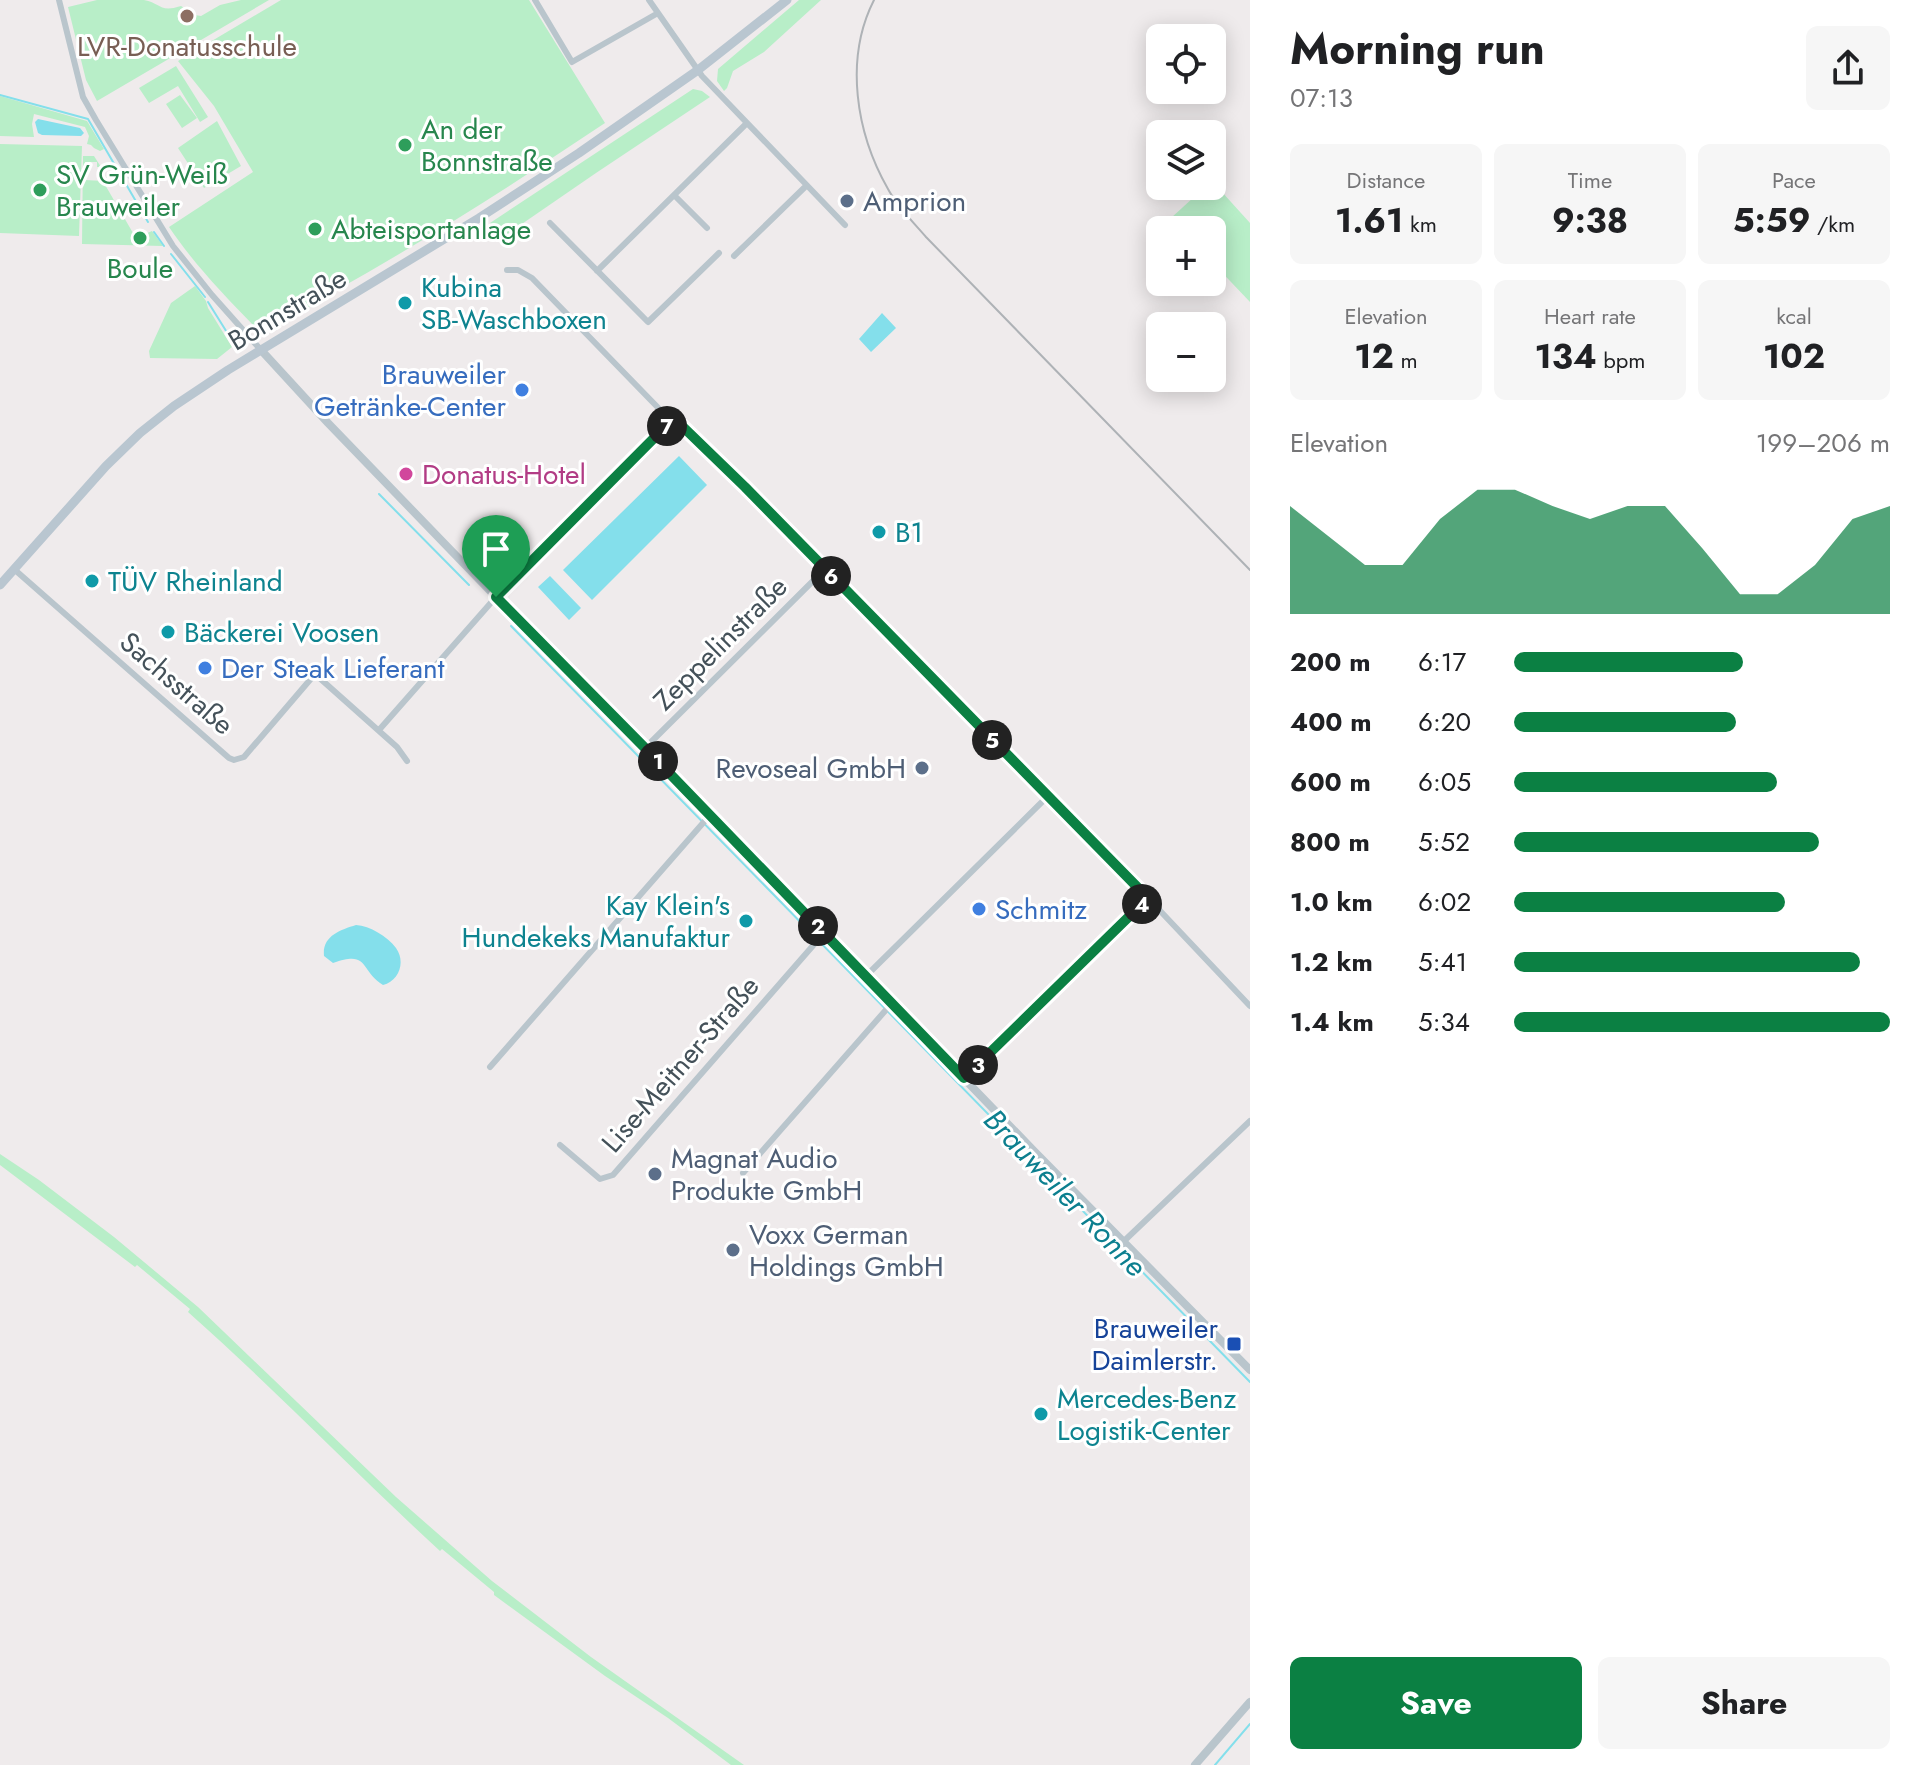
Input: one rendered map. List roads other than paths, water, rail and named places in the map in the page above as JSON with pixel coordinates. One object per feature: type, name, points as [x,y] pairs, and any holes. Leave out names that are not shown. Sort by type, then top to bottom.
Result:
[{"type":"main road","name":"Bonnstraße","points":[[0,585],[106,466],[174,406],[579,153],[698,70],[787,0]]},
{"type":"street","points":[[59,0],[83,97],[173,246],[212,295],[328,423],[645,748],[708,817],[1250,1370]]},
{"type":"street","points":[[535,0],[572,62],[658,13]]},
{"type":"street","points":[[649,0],[698,70],[845,225]]},
{"type":"street","points":[[597,271],[746,124]]},
{"type":"street","points":[[734,256],[806,186]]},
{"type":"street","points":[[674,195],[707,228]]},
{"type":"street","points":[[550,223],[648,322],[719,253]]},
{"type":"street","points":[[507,270],[518,270],[532,278],[671,421],[681,425],[1148,898],[1250,1006]]},
{"type":"street","points":[[379,730],[496,597],[671,421]]},
{"type":"street","name":"Zeppelinstraße","points":[[645,748],[825,569]]},
{"type":"street","name":"Sachsstraße","points":[[15,570],[229,758],[244,757],[315,674],[397,747],[407,761]]},
{"type":"street","points":[[866,976],[1048,796]]},
{"type":"street","points":[[490,1067],[708,817]]},
{"type":"street","points":[[964,1078],[1148,898]]},
{"type":"street","name":"Lise-Meitner-Straße","points":[[560,1145],[600,1179],[613,1175],[823,934]]},
{"type":"street","points":[[743,1173],[890,1004]]},
{"type":"street","points":[[1123,1242],[1250,1121]]},
{"type":"street","points":[[1195,1765],[1250,1702]]},
{"type":"water","points":[[38,119],[80,128],[84,133],[81,136],[42,135],[38,133],[35,122]]},
{"type":"water","points":[[882,313],[896,328],[871,352],[859,339]]},
{"type":"water","points":[[679,456],[707,485],[592,600],[563,570]]},
{"type":"water","points":[[550,576],[581,608],[569,620],[538,587]]},
{"type":"water","points":[[356,925],[378,932],[399,953],[399,970],[389,983],[383,985],[375,979],[359,960],[333,963],[324,956],[329,939]]},
{"type":"waterway","points":[[0,95],[88,119],[148,222]]},
{"type":"waterway","points":[[154,232],[164,246]]},
{"type":"waterway","points":[[171,254],[205,297]]},
{"type":"waterway","points":[[208,302],[233,342]]},
{"type":"waterway","name":"Brauweiler Ronne","points":[[379,494],[469,585]]},
{"type":"waterway","name":"Brauweiler Ronne","points":[[511,626],[1250,1382]]},
{"type":"waterway","points":[[1215,1765],[1250,1724]]},
{"type":"railway","points":[[874,0],[859,47],[858,96],[868,144],[892,195],[926,237],[1250,570]]},
{"type":"place","name":"LVR-Donatusschule","points":[[187,16]]},
{"type":"place","name":"An der Bonnstraße","points":[[405,145]]},
{"type":"place","name":"SV Grün-Weiß Brauweiler","points":[[40,190]]},
{"type":"place","name":"Amprion","points":[[847,201]]},
{"type":"place","name":"Abteisportanlage","points":[[315,229]]},
{"type":"place","name":"Boule","points":[[140,238]]},
{"type":"place","name":"Kubina SB-Waschboxen","points":[[405,303]]},
{"type":"place","name":"Brauweiler Getränke-Center","points":[[522,390]]},
{"type":"place","name":"Donatus-Hotel","points":[[406,474]]},
{"type":"place","name":"B1","points":[[879,532]]},
{"type":"place","name":"TÜV Rheinland","points":[[92,581]]},
{"type":"place","name":"Bäckerei Voosen","points":[[168,632]]},
{"type":"place","name":"Der Steak Lieferant","points":[[205,668]]},
{"type":"place","name":"Revoseal GmbH","points":[[922,768]]},
{"type":"place","name":"Schmitz","points":[[979,909]]},
{"type":"place","name":"Kay Klein's Hundekeks Manufaktur","points":[[746,921]]},
{"type":"place","name":"Magnat Audio Produkte GmbH","points":[[655,1174]]},
{"type":"place","name":"Voxx German Holdings GmbH","points":[[733,1250]]},
{"type":"place","name":"Brauweiler Daimlerstr.","points":[[1234,1344]]},
{"type":"place","name":"Mercedes-Benz Logistik-Center","points":[[1041,1414]]}]
